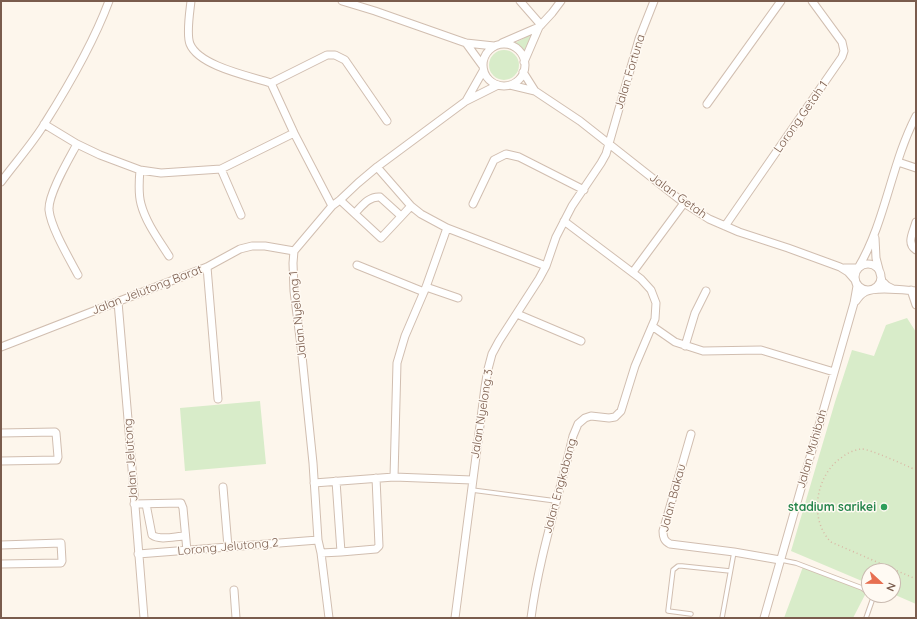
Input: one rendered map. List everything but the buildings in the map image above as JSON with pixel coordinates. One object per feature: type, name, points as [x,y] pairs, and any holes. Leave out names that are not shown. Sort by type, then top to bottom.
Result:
[{"type":"street","points":[[1,182],[44,124],[86,54],[109,1]]},
{"type":"street","points":[[191,1],[188,32],[190,44],[205,61],[271,83],[327,54],[335,55],[346,60],[387,121]]},
{"type":"street","points":[[342,1],[375,11],[466,44],[508,44],[514,46],[522,55],[524,62]]},
{"type":"street","points":[[520,1],[540,26]]},
{"type":"street","points":[[510,85],[519,80],[523,72],[524,62],[540,26],[561,1]]},
{"type":"street","name":"Jalan Fortuna","points":[[608,143],[639,39],[654,1]]},
{"type":"street","points":[[707,104],[781,1]]},
{"type":"street","name":"Lorong Getah 1","points":[[726,226],[842,57],[844,51],[842,42],[816,3]]},
{"type":"street","points":[[466,101],[483,68],[486,53],[496,45],[540,26]]},
{"type":"street","points":[[466,44],[483,68],[490,81],[498,86]]},
{"type":"street","points":[[523,72],[535,91]]},
{"type":"street","points":[[271,83],[294,133],[332,206]]},
{"type":"street","points":[[294,251],[332,206],[358,183],[377,167],[466,101],[498,86],[510,85],[535,91]]},
{"type":"street","name":"Jalan Getah","points":[[535,91],[580,121],[684,203],[709,219],[840,267],[850,269],[858,268]]},
{"type":"street","points":[[916,116],[898,162],[876,232],[855,276],[857,284],[863,289],[914,291],[916,305]]},
{"type":"street","points":[[44,124],[77,144],[140,170],[161,173],[221,169],[294,133]]},
{"type":"street","name":"Jalan Nyelong 3","points":[[454,618],[472,480],[488,369],[492,354],[546,266],[564,221],[572,206],[601,163],[608,143]]},
{"type":"street","points":[[77,144],[51,197],[49,209],[55,228],[78,275]]},
{"type":"street","points":[[473,204],[494,160],[506,154],[519,157],[584,190]]},
{"type":"street","points":[[898,162],[916,168]]},
{"type":"street","points":[[377,167],[411,206],[421,214],[447,228],[546,266]]},
{"type":"street","points":[[221,169],[241,215]]},
{"type":"street","points":[[140,170],[139,188],[141,204],[145,216],[169,256]]},
{"type":"street","points":[[355,213],[369,200],[377,196],[402,216]]},
{"type":"street","points":[[340,200],[381,238],[411,206]]},
{"type":"street","points":[[633,272],[684,203]]},
{"type":"street","name":"Jalan Engkabang","points":[[531,618],[540,565],[573,436],[578,424],[585,418],[591,416],[602,418],[615,417],[621,411],[635,366],[652,326],[656,311],[654,296],[642,279],[564,221]]},
{"type":"street","points":[[916,222],[910,243],[911,247],[916,250]]},
{"type":"street","points":[[394,477],[397,363],[405,336],[425,289],[447,228]]},
{"type":"street","points":[[876,232],[875,252],[880,272],[884,284],[893,289]]},
{"type":"street","name":"Jalan Jelutong Barat","points":[[1,347],[207,267],[240,249],[252,246],[265,246],[294,251]]},
{"type":"street","name":"Jalan Nyelong 1","points":[[294,251],[293,277],[302,354],[318,540],[321,553],[328,618]]},
{"type":"street","points":[[854,303],[861,295],[878,285],[880,281],[880,272],[878,268],[870,264],[866,264],[858,268]]},
{"type":"street","points":[[357,265],[425,289],[458,298]]},
{"type":"street","points":[[207,267],[218,398]]},
{"type":"street","name":"Jalan Getah","points":[[840,267],[856,280]]},
{"type":"street","name":"Jalan Muhibah","points":[[764,618],[854,303],[857,290],[856,280]]},
{"type":"street","points":[[685,346],[695,313],[706,291]]},
{"type":"street","name":"Jalan Jelutong","points":[[118,302],[144,618]]},
{"type":"street","points":[[517,314],[581,341]]},
{"type":"street","points":[[652,326],[675,342],[703,351],[761,350],[834,372]]},
{"type":"street","points":[[1,434],[55,432],[58,458],[56,460],[1,462]]},
{"type":"street","name":"Jalan Bakau","points":[[691,434],[662,531],[666,542],[670,544],[734,552],[780,560]]},
{"type":"street","points":[[314,483],[394,477],[472,480]]},
{"type":"street","points":[[321,553],[376,549],[379,546],[376,478]]},
{"type":"street","points":[[336,481],[341,552]]},
{"type":"street","points":[[223,487],[228,547]]},
{"type":"street","points":[[134,504],[181,503],[183,508],[187,551]]},
{"type":"street","points":[[146,504],[152,535],[154,537],[162,538],[185,536]]},
{"type":"street","name":"Lorong Jelutong 2","points":[[138,554],[318,540]]},
{"type":"street","points":[[1,545],[60,543],[62,560],[61,563],[1,564]]},
{"type":"street","points":[[234,590],[236,618]]},
{"type":"lane","points":[[471,490],[556,501]]},
{"type":"lane","points":[[722,618],[734,552]]},
{"type":"lane","points":[[780,560],[796,563],[861,588]]},
{"type":"lane","points":[[691,614],[668,611],[673,570],[682,566],[730,571]]},
{"type":"lane","points":[[866,618],[871,603]]},
{"type":"path","points":[[916,470],[864,449],[850,452],[837,460],[827,471],[820,488],[817,509],[821,526],[827,538],[831,542],[916,579]]},
{"type":"green space","points":[[532,34],[524,51],[515,43]]},
{"type":"green space","points":[[504,50],[515,54],[519,65],[515,76],[504,80],[493,76],[489,65],[493,54]]},
{"type":"green space","points":[[907,318],[916,332],[916,604],[901,597],[901,563],[861,563],[861,581],[791,551],[852,350],[874,356],[886,325]]},
{"type":"green space","points":[[260,401],[266,464],[185,471],[180,408]]},
{"type":"green space","points":[[804,564],[861,588],[861,603],[853,618],[784,618]]},
{"type":"place","name":"stadium sarikei","points":[[884,507]]}]
